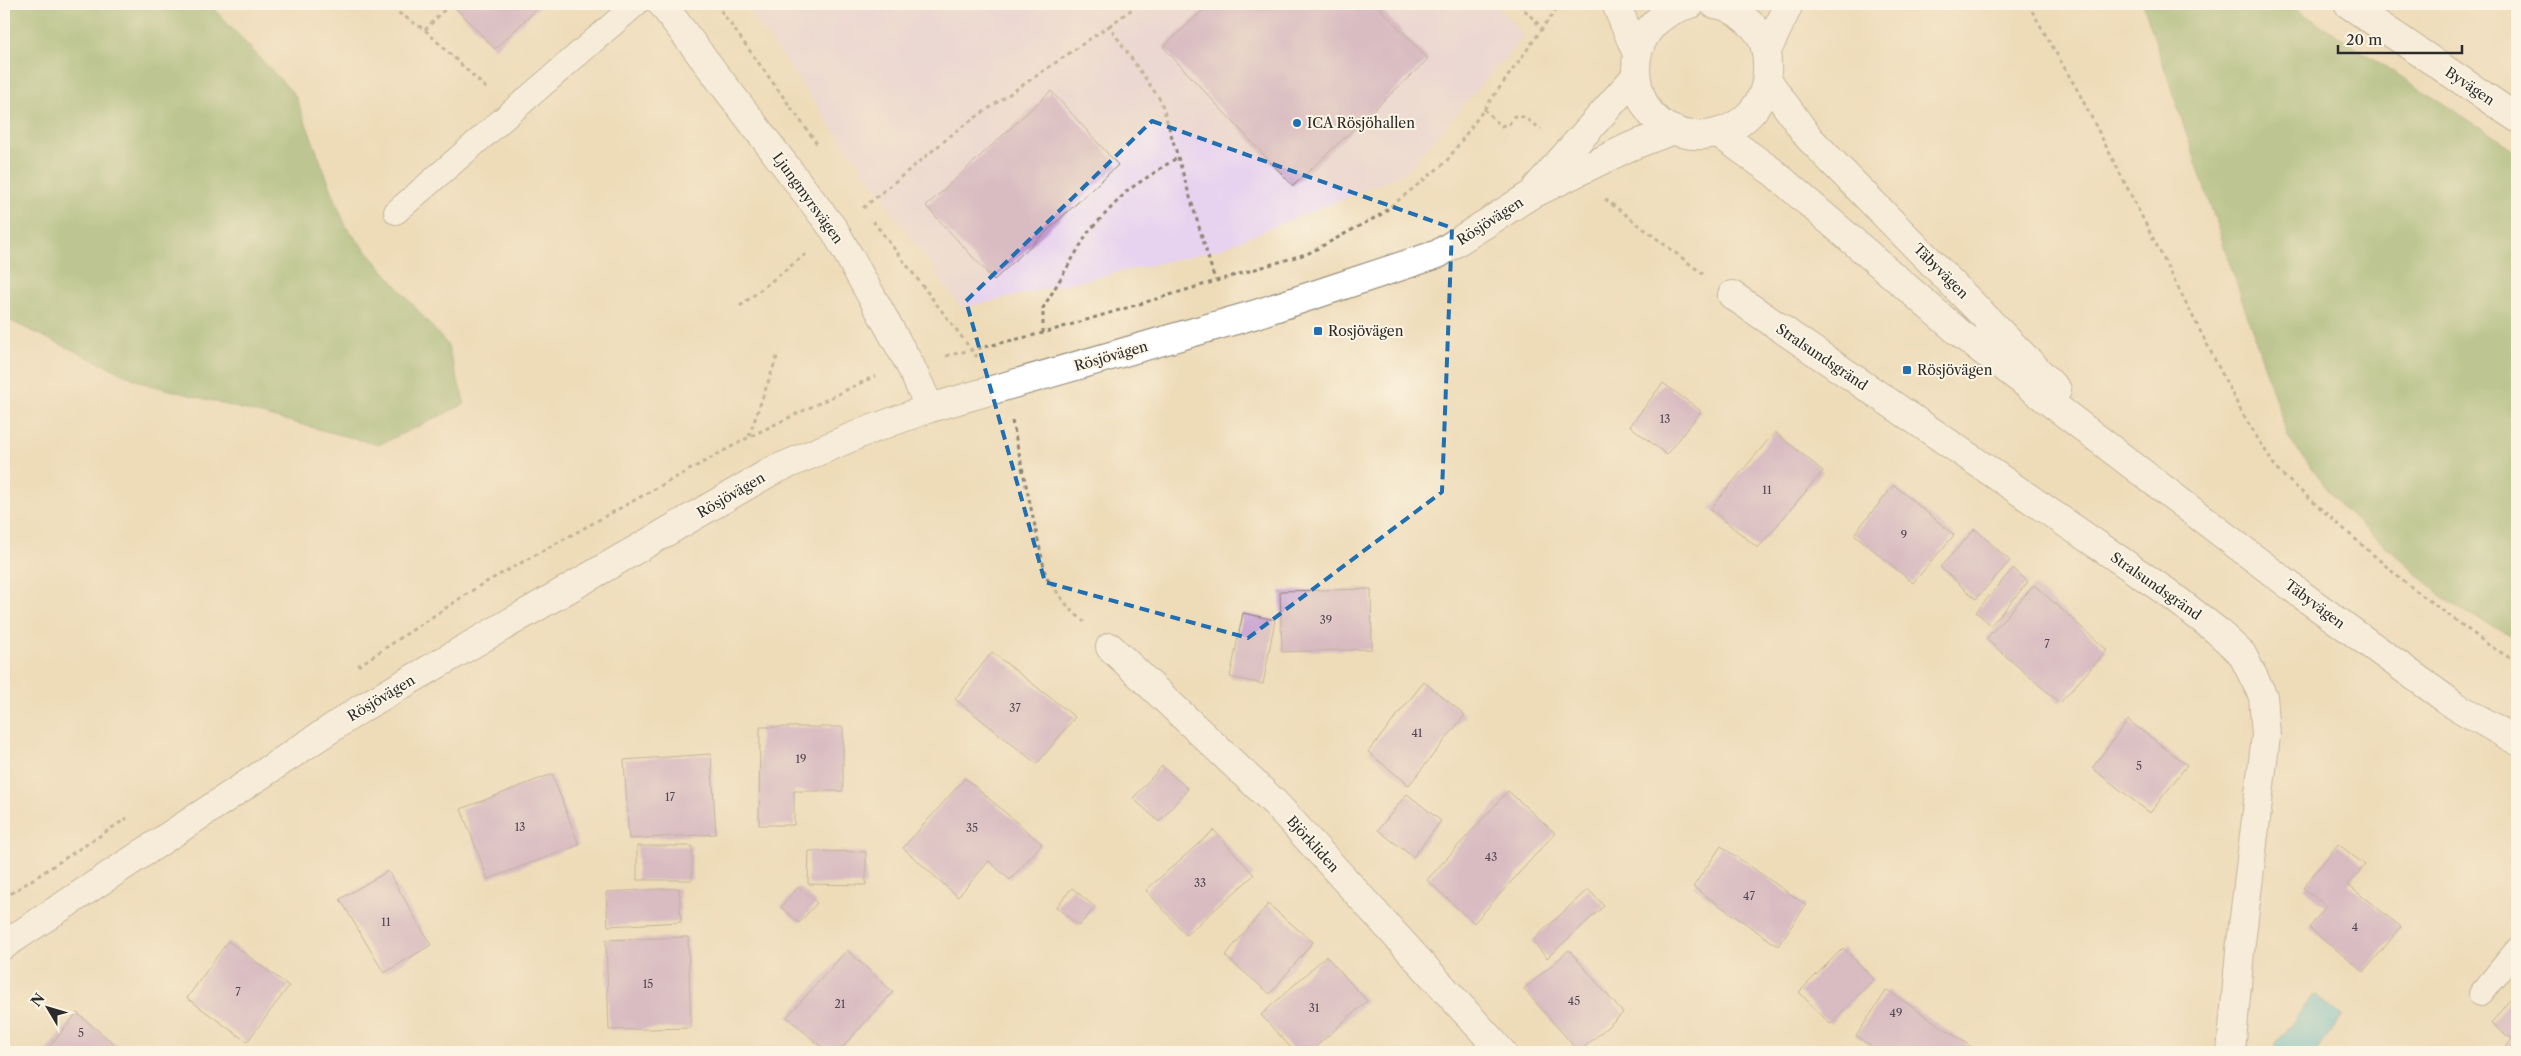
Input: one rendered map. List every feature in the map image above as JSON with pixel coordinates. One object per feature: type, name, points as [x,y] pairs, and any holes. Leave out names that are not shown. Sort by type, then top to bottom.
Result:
[{"type":"street","name":"Ljungmyrsvägen","points":[[662,4],[835,231],[910,365],[930,408]]},
{"type":"street","points":[[1616,4],[1636,66],[1642,100],[1656,118],[1674,130],[1696,136],[1720,134],[1745,120],[1760,102],[1768,81],[1767,51],[1757,30],[1740,14],[1719,4],[1714,4]]},
{"type":"street","points":[[1636,66],[1646,33],[1662,16],[1674,8],[1691,4]]},
{"type":"street","points":[[1767,51],[1789,4]]},
{"type":"street","name":"Byvägen","points":[[2348,4],[2517,118]]},
{"type":"street","name":"Rösjövägen","points":[[1529,196],[1636,66]]},
{"type":"street","name":"Täbyvägen","points":[[1768,81],[1809,138],[2122,455]]},
{"type":"street","name":"Rösjövägen","points":[[4,945],[362,708],[772,471],[864,432],[930,408],[1253,315],[1438,254],[1529,196],[1629,147],[1674,130]]},
{"type":"street","name":"Täbyvägen","points":[[1720,134],[1773,172],[1962,335],[2122,455],[2310,601],[2454,705],[2517,741]]},
{"type":"street","name":"Stralsundsgränd","points":[[1732,295],[2168,593],[2216,630],[2242,654],[2263,696],[2266,736],[2230,1052]]},
{"type":"street","name":"Björkliden","points":[[1110,647],[1275,803],[1502,1052]]},
{"type":"lane","points":[[396,212],[636,4]]},
{"type":"lane","points":[[2481,994],[2517,950]]},
{"type":"path","points":[[385,4],[425,30],[510,112]]},
{"type":"path","points":[[740,306],[960,128],[1139,4]]},
{"type":"path","points":[[1519,4],[1542,28]]},
{"type":"path","points":[[945,356],[1043,333],[1309,253],[1380,215],[1446,162],[1560,4]]},
{"type":"path","points":[[2028,4],[2084,102],[2242,413],[2278,471],[2403,581],[2490,646],[2517,662]]},
{"type":"path","points":[[425,30],[447,7]]},
{"type":"path","points":[[1109,26],[1161,101],[1215,280]]},
{"type":"path","points":[[1484,110],[1501,126],[1509,124],[1514,116],[1524,117],[1547,134]]},
{"type":"path","points":[[1043,333],[1042,308],[1089,231],[1128,190],[1178,157]]},
{"type":"path","points":[[1602,196],[1732,295]]},
{"type":"path","points":[[749,436],[778,354]]},
{"type":"path","points":[[1011,414],[1046,577],[1069,608],[1110,647]]},
{"type":"highlighted area","points":[[1152,121],[1452,228],[1442,492],[1248,638],[1045,582],[966,301]]},
{"type":"shaded area","points":[[745,4],[1494,4],[1524,36],[1404,174],[1217,250],[961,308]]},
{"type":"green space","points":[[4,4],[205,4],[212,7],[295,95],[346,227],[447,344],[465,404],[379,445],[143,383],[4,318]]},
{"type":"green space","points":[[2143,4],[2288,4],[2517,151],[2517,639],[2452,605],[2341,507],[2288,437]]},
{"type":"water","points":[[2314,994],[2343,1016],[2316,1052],[2284,1052],[2275,1045]]},
{"type":"building","points":[[452,4],[542,4],[495,49]]},
{"type":"building","name":"ICA Rösjöhallen","points":[[1210,4],[1376,4],[1428,59],[1293,186],[1163,47]]},
{"type":"building","points":[[1051,91],[1118,165],[994,280],[926,206]]},
{"type":"building","points":[[1663,383],[1701,411],[1667,455],[1630,426]]},
{"type":"building","points":[[1775,432],[1823,471],[1758,548],[1710,509]]},
{"type":"building","points":[[1894,485],[1954,535],[1913,583],[1854,534]]},
{"type":"building","points":[[1975,529],[2010,561],[1976,599],[1940,567]]},
{"type":"building","points":[[2013,568],[2028,582],[1991,625],[1976,612]]},
{"type":"building","points":[[2034,585],[2107,650],[2060,703],[1986,639]]},
{"type":"building","points":[[1371,589],[1372,649],[1282,652],[1280,591]]},
{"type":"building","points":[[1243,613],[1275,620],[1263,684],[1230,677]]},
{"type":"building","points":[[992,652],[1075,717],[1037,764],[955,699]]},
{"type":"building","points":[[1424,682],[1465,715],[1409,785],[1368,752]]},
{"type":"building","points":[[2128,720],[2187,765],[2150,813],[2092,768]]},
{"type":"building","points":[[760,727],[843,727],[843,791],[794,791],[794,825],[759,825]]},
{"type":"building","points":[[711,754],[716,834],[629,839],[624,760]]},
{"type":"building","points":[[1162,766],[1188,789],[1159,822],[1133,798]]},
{"type":"building","points":[[552,774],[579,845],[488,879],[461,809]]},
{"type":"building","points":[[965,778],[1042,844],[1010,880],[989,861],[958,897],[903,848]]},
{"type":"building","points":[[1508,791],[1555,833],[1474,923],[1427,880]]},
{"type":"building","points":[[1407,794],[1441,821],[1413,857],[1378,830]]},
{"type":"building","points":[[1214,830],[1254,875],[1186,935],[1146,890]]},
{"type":"building","points":[[2338,844],[2365,865],[2348,885],[2401,927],[2364,972],[2309,928],[2326,906],[2303,888]]},
{"type":"building","points":[[637,846],[692,846],[692,880],[637,880]]},
{"type":"building","points":[[1721,846],[1806,905],[1778,946],[1693,887]]},
{"type":"building","points":[[809,851],[866,852],[866,885],[808,884]]},
{"type":"building","points":[[388,871],[431,945],[384,973],[340,899]]},
{"type":"building","points":[[798,887],[817,903],[799,923],[781,907]]},
{"type":"building","points":[[679,888],[681,922],[608,926],[606,892]]},
{"type":"building","points":[[1072,888],[1095,907],[1079,926],[1056,907]]},
{"type":"building","points":[[1588,889],[1604,906],[1547,958],[1532,941]]},
{"type":"building","points":[[1268,904],[1313,942],[1270,994],[1225,956]]},
{"type":"building","points":[[688,937],[691,1028],[609,1030],[606,940]]},
{"type":"building","points":[[228,941],[289,986],[247,1042],[187,998]]},
{"type":"building","points":[[1843,948],[1874,979],[1830,1024],[1799,992]]},
{"type":"building","points":[[847,950],[893,992],[838,1052],[827,1052],[787,1017]]},
{"type":"building","points":[[1569,950],[1623,1013],[1579,1052],[1524,989]]},
{"type":"building","points":[[1326,956],[1367,1001],[1310,1052],[1295,1052],[1261,1015]]},
{"type":"building","points":[[1887,990],[1972,1047],[1969,1052],[1880,1052],[1856,1036]]},
{"type":"building","points":[[2517,990],[2517,1052],[2509,1052],[2505,1049],[2512,1039],[2491,1024]]},
{"type":"building","points":[[77,1013],[124,1052],[45,1052]]},
{"type":"place","name":"ICA Rösjöhallen","points":[[1297,123]]},
{"type":"place","name":"Rosjövägen","points":[[1318,331]]},
{"type":"place","name":"Rösjövägen","points":[[1907,370]]}]
